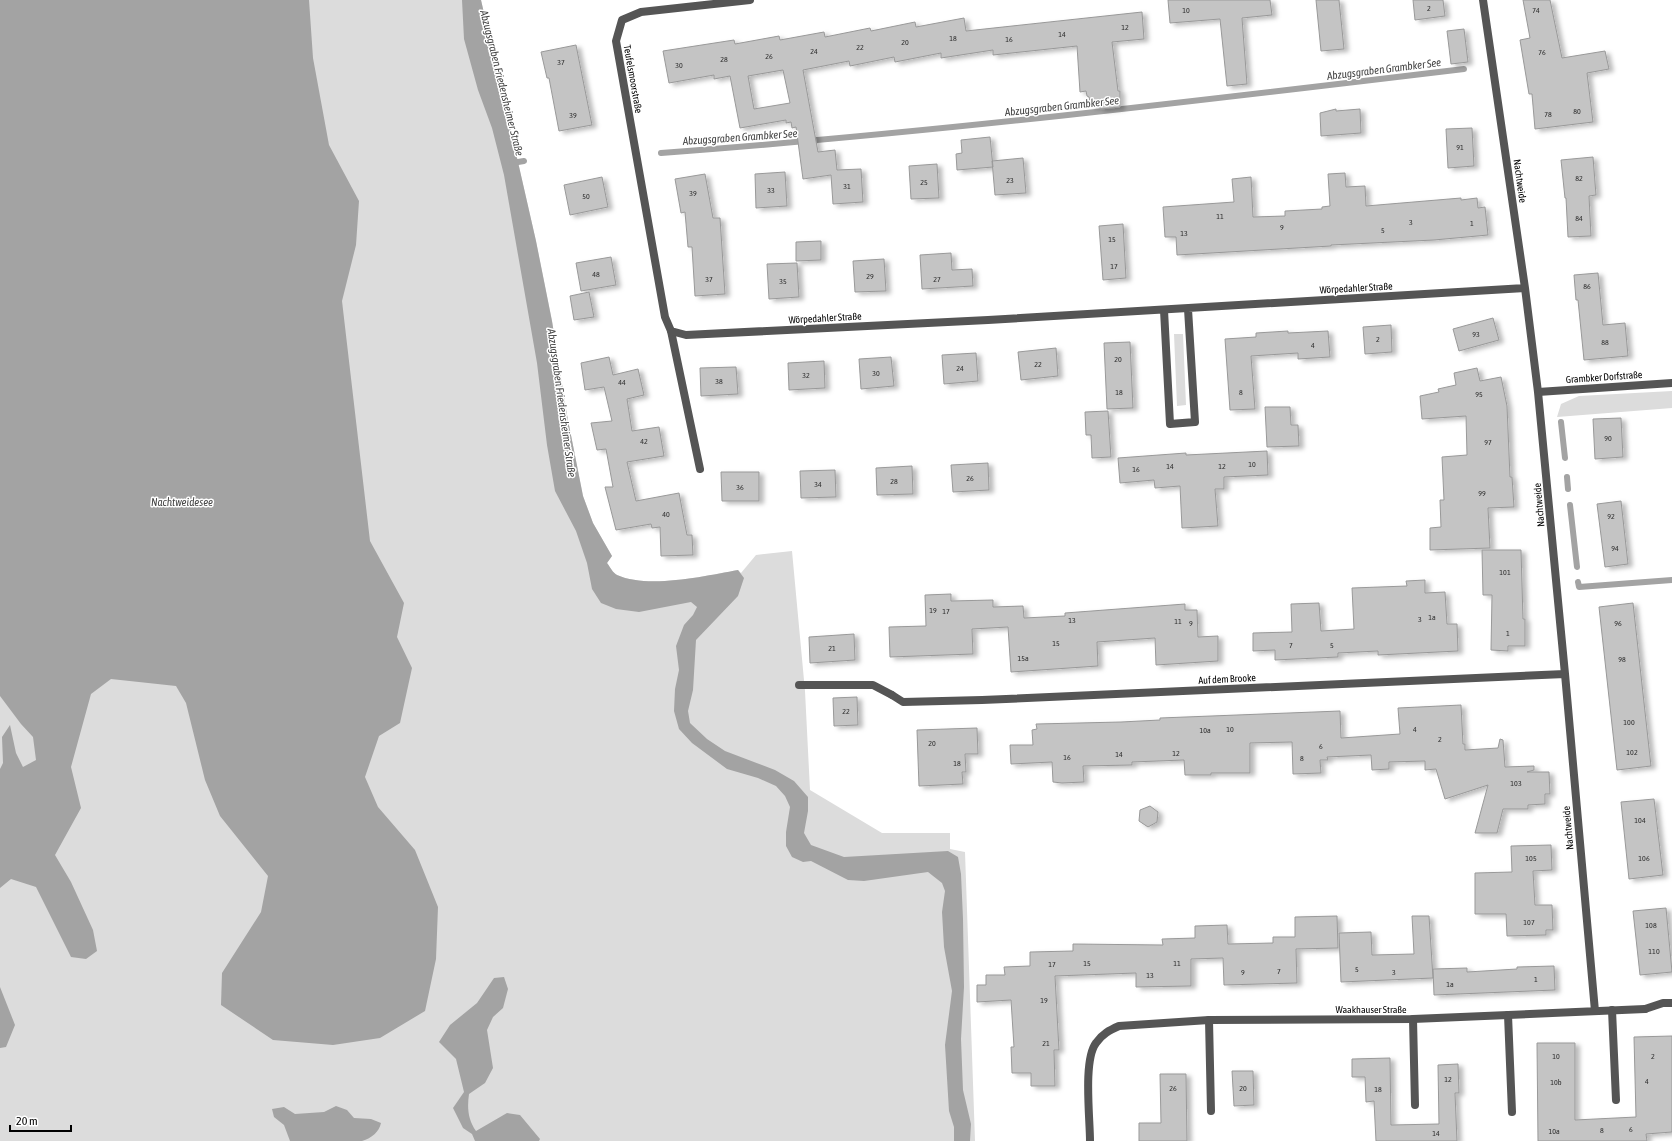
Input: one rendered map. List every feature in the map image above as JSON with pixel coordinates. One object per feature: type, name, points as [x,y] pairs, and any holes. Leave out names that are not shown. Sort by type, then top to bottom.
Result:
[{"type":"street","name":"Teufelsmoorstraße","points":[[671,331],[665,317],[616,41],[622,20],[641,12],[750,0]]},
{"type":"street","name":"Nachtweide","points":[[1483,0],[1525,288],[1538,392],[1595,1011]]},
{"type":"street","name":"Wörpedahler Straße","points":[[671,331],[686,335],[1188,309],[1525,288]]},
{"type":"street","points":[[1164,310],[1170,424],[1195,422],[1188,309]]},
{"type":"street","points":[[671,331],[700,469]]},
{"type":"street","name":"Grambker Dorfstraße","points":[[1538,392],[1672,383]]},
{"type":"street","name":"Auf dem Brooke","points":[[799,685],[873,685],[903,702],[982,700],[1565,674]]},
{"type":"street","name":"Waakhauser Straße","points":[[1090,1141],[1090,1057],[1096,1043],[1106,1032],[1119,1026],[1209,1020],[1413,1019],[1645,1009],[1663,1003],[1672,1003]]},
{"type":"street","points":[[1612,1010],[1616,1100]]},
{"type":"street","points":[[1508,1015],[1512,1112]]},
{"type":"street","points":[[1413,1019],[1415,1105]]},
{"type":"street","points":[[1209,1020],[1211,1111]]},
{"type":"shaded area","points":[[0,0],[481,0],[536,241],[552,321],[567,415],[583,496],[593,523],[612,556],[607,563],[617,575],[630,579],[644,581],[677,580],[738,570],[741,573],[756,555],[792,551],[805,691],[810,790],[882,833],[950,833],[950,849],[965,852],[975,1141],[0,1141]]},
{"type":"shaded area","points":[[1174,334],[1183,334],[1186,405],[1177,406]]},
{"type":"shaded area","points":[[1672,391],[1672,408],[1557,417],[1561,404],[1579,396]]},
{"type":"water","name":"Nachtweidesee","points":[[0,0],[309,0],[313,58],[329,145],[359,201],[356,245],[342,301],[370,541],[404,603],[397,637],[412,668],[400,723],[379,736],[365,777],[378,807],[415,850],[438,907],[436,959],[425,1011],[380,1038],[333,1045],[273,1040],[221,1005],[222,973],[261,912],[268,876],[220,816],[205,780],[186,703],[176,686],[111,679],[91,694],[71,767],[81,808],[55,855],[71,882],[93,930],[97,951],[86,959],[71,957],[36,887],[11,879],[0,888],[0,769],[3,763],[2,737],[10,725],[16,753],[23,767],[36,760],[33,737],[0,696]]},
{"type":"water","name":"Abzugsgraben Friedensheimer Straße","points":[[462,0],[481,0],[536,241],[552,321],[567,415],[583,496],[593,523],[612,556],[607,563],[617,575],[644,581],[677,580],[738,570],[744,578],[738,596],[696,640],[693,690],[688,711],[690,723],[707,739],[725,751],[775,770],[794,781],[808,797],[808,811],[804,833],[811,845],[844,857],[948,851],[958,857],[961,874],[963,919],[964,987],[961,1039],[963,1090],[971,1124],[970,1141],[954,1141],[954,1127],[949,1111],[945,1045],[952,991],[944,947],[942,912],[945,891],[942,883],[928,872],[864,881],[848,880],[811,861],[803,862],[792,857],[786,846],[786,832],[790,807],[785,796],[776,786],[758,778],[727,769],[692,743],[679,729],[674,711],[675,689],[679,670],[676,646],[684,625],[693,615],[697,607],[691,602],[639,612],[616,609],[601,603],[592,589],[587,563],[576,531],[555,491],[547,445],[537,363],[504,175],[492,128],[478,90],[464,39]]},
{"type":"water","points":[[504,977],[508,989],[503,1008],[493,1017],[487,1030],[493,1068],[485,1083],[469,1094],[469,1114],[471,1123],[476,1131],[507,1113],[520,1115],[540,1139],[539,1141],[475,1141],[472,1134],[463,1128],[453,1108],[464,1092],[456,1059],[439,1042],[450,1025],[477,1003],[494,978]]},
{"type":"water","points":[[0,987],[15,1025],[6,1047],[0,1048]]},
{"type":"water","points":[[336,1106],[347,1110],[354,1118],[371,1119],[381,1123],[379,1129],[372,1136],[362,1141],[290,1141],[284,1125],[274,1117],[272,1109],[284,1107],[295,1114],[324,1112]]},
{"type":"building","points":[[1168,0],[1270,0],[1272,15],[1242,18],[1247,84],[1227,86],[1220,19],[1170,23]]},
{"type":"building","points":[[1316,0],[1339,0],[1344,49],[1321,51]]},
{"type":"building","points":[[1413,0],[1443,0],[1445,16],[1415,20]]},
{"type":"building","points":[[1523,0],[1550,0],[1562,58],[1605,51],[1609,69],[1587,73],[1593,122],[1535,129],[1532,94],[1529,94],[1520,40],[1530,38]]},
{"type":"building","points":[[1142,12],[1144,39],[1112,42],[1118,91],[1120,91],[1120,107],[1100,109],[1100,106],[1091,106],[1086,91],[1080,92],[1077,46],[993,55],[993,50],[941,58],[941,53],[895,62],[894,57],[850,66],[849,61],[803,70],[818,152],[835,150],[837,170],[861,169],[863,202],[833,204],[831,175],[803,179],[796,127],[792,128],[791,122],[786,123],[786,120],[740,128],[730,76],[714,79],[714,75],[669,83],[663,51],[734,40],[735,44],[779,36],[780,40],[824,32],[825,37],[870,28],[871,31],[915,22],[916,27],[964,18],[966,31]],"holes":[[[783,70],[790,103],[754,109],[748,76]]]},
{"type":"building","points":[[1464,29],[1468,62],[1451,64],[1447,31]]},
{"type":"building","points":[[576,45],[592,125],[559,131],[549,78],[547,78],[541,52]]},
{"type":"building","points":[[1336,109],[1336,111],[1360,109],[1361,133],[1321,136],[1320,113]]},
{"type":"building","points":[[1472,128],[1474,166],[1448,168],[1446,129]]},
{"type":"building","points":[[990,137],[993,167],[957,170],[956,154],[962,153],[961,140]]},
{"type":"building","points":[[1593,157],[1596,195],[1589,196],[1591,236],[1568,237],[1566,198],[1561,160]]},
{"type":"building","points":[[1023,158],[1026,193],[995,195],[992,161]]},
{"type":"building","points":[[937,164],[939,198],[911,199],[909,166]]},
{"type":"building","points":[[785,172],[787,206],[756,208],[755,174]]},
{"type":"building","points":[[1345,173],[1346,187],[1365,186],[1366,206],[1477,198],[1478,208],[1485,207],[1488,235],[1434,240],[1177,255],[1176,237],[1165,237],[1163,207],[1234,202],[1232,179],[1251,177],[1253,217],[1285,216],[1285,211],[1322,209],[1322,207],[1330,206],[1328,174]]},
{"type":"building","points":[[705,174],[713,218],[720,218],[725,294],[695,296],[692,247],[688,247],[685,212],[681,213],[675,179]]},
{"type":"building","points":[[602,177],[608,207],[570,215],[564,185]]},
{"type":"building","points":[[1123,224],[1126,278],[1103,280],[1099,226]]},
{"type":"building","points":[[821,241],[821,260],[796,261],[796,242]]},
{"type":"building","points":[[951,253],[952,270],[972,269],[973,286],[922,289],[920,255]]},
{"type":"building","points":[[611,257],[616,285],[581,291],[576,263]]},
{"type":"building","points":[[884,259],[886,291],[855,292],[853,261]]},
{"type":"building","points":[[797,263],[799,297],[769,299],[767,264]]},
{"type":"building","points":[[1598,273],[1603,325],[1625,323],[1628,356],[1584,360],[1574,275]]},
{"type":"building","points":[[589,292],[594,317],[574,320],[570,296]]},
{"type":"building","points":[[1493,318],[1499,340],[1459,351],[1453,329]]},
{"type":"building","points":[[1391,325],[1392,352],[1365,354],[1363,327]]},
{"type":"building","points":[[1288,331],[1288,333],[1328,331],[1330,357],[1298,359],[1298,353],[1251,356],[1255,409],[1230,410],[1225,339],[1256,337],[1256,333]]},
{"type":"building","points":[[1130,342],[1133,408],[1107,409],[1104,343]]},
{"type":"building","points":[[1056,348],[1058,376],[1021,380],[1018,352]]},
{"type":"building","points":[[976,353],[978,381],[944,384],[942,355]]},
{"type":"building","points":[[609,357],[613,375],[638,369],[644,395],[627,399],[632,431],[659,427],[664,456],[627,462],[636,501],[679,493],[687,535],[692,535],[693,555],[661,556],[660,527],[652,528],[651,524],[616,530],[605,487],[613,487],[606,449],[597,450],[591,423],[612,421],[604,387],[585,390],[581,363]]},
{"type":"building","points":[[891,357],[894,386],[861,389],[859,359]]},
{"type":"building","points":[[824,361],[825,388],[789,390],[788,363]]},
{"type":"building","points":[[736,367],[738,394],[701,396],[700,368]]},
{"type":"building","points":[[1477,368],[1480,381],[1501,377],[1507,406],[1510,477],[1512,477],[1514,507],[1488,508],[1490,548],[1430,550],[1430,528],[1441,527],[1440,500],[1444,500],[1442,457],[1467,455],[1466,416],[1422,419],[1420,396],[1439,392],[1438,389],[1456,385],[1454,373]]},
{"type":"building","points":[[1265,407],[1290,407],[1291,425],[1298,425],[1299,446],[1267,447]]},
{"type":"building","points":[[1108,411],[1111,457],[1092,458],[1091,435],[1086,435],[1085,412]]},
{"type":"building","points":[[1621,418],[1623,457],[1595,459],[1593,419]]},
{"type":"building","points":[[1267,451],[1268,475],[1224,477],[1224,489],[1215,489],[1218,526],[1182,528],[1180,486],[1155,488],[1154,480],[1120,483],[1118,458],[1186,453],[1186,455]]},
{"type":"building","points":[[988,463],[989,490],[953,492],[951,465]]},
{"type":"building","points":[[912,466],[913,494],[877,495],[876,468]]},
{"type":"building","points":[[835,470],[836,497],[801,498],[800,471]]},
{"type":"building","points":[[721,472],[759,472],[759,501],[722,501]]},
{"type":"building","points":[[1621,501],[1628,564],[1605,567],[1597,504]]},
{"type":"building","points":[[1482,550],[1521,550],[1525,646],[1508,646],[1508,651],[1491,650],[1492,595],[1483,595]]},
{"type":"building","points":[[1425,580],[1425,593],[1445,592],[1447,624],[1457,624],[1458,651],[1378,655],[1378,651],[1338,653],[1338,657],[1275,660],[1275,650],[1253,651],[1253,633],[1292,632],[1291,604],[1319,603],[1321,631],[1354,629],[1352,588],[1407,586],[1406,581]]},
{"type":"building","points":[[951,594],[951,601],[993,600],[993,607],[1023,606],[1024,618],[1065,616],[1065,613],[1185,604],[1185,610],[1197,610],[1198,637],[1218,636],[1218,661],[1156,665],[1155,638],[1097,642],[1098,666],[1011,672],[1008,627],[972,629],[973,654],[890,657],[889,627],[926,626],[925,595]]},
{"type":"building","points":[[1633,603],[1651,766],[1617,770],[1599,607]]},
{"type":"building","points":[[854,634],[855,660],[810,663],[809,637]]},
{"type":"building","points":[[857,697],[858,725],[834,726],[833,698]]},
{"type":"building","points":[[1461,705],[1463,744],[1465,744],[1465,750],[1498,748],[1500,739],[1503,740],[1505,767],[1534,766],[1534,770],[1527,772],[1549,772],[1550,794],[1545,794],[1545,804],[1528,805],[1528,809],[1503,809],[1497,833],[1475,833],[1488,785],[1445,799],[1436,769],[1425,770],[1425,761],[1389,762],[1389,769],[1372,770],[1371,755],[1327,757],[1328,760],[1320,760],[1321,773],[1293,774],[1292,742],[1250,743],[1250,773],[1185,775],[1184,760],[1132,762],[1132,765],[1083,766],[1084,782],[1062,783],[1053,782],[1052,762],[1011,764],[1010,745],[1033,745],[1032,730],[1037,729],[1036,724],[1121,722],[1160,720],[1160,718],[1340,711],[1341,738],[1400,734],[1398,708]]},
{"type":"building","points":[[977,728],[978,754],[965,754],[966,772],[962,772],[963,784],[919,786],[917,730]]},
{"type":"building","points":[[1654,799],[1663,875],[1629,879],[1621,802]]},
{"type":"building","points":[[1150,806],[1158,812],[1157,822],[1148,827],[1139,821],[1140,810]]},
{"type":"building","points":[[1551,845],[1552,870],[1533,871],[1535,905],[1552,905],[1553,930],[1546,930],[1546,935],[1507,936],[1506,914],[1475,914],[1475,873],[1512,872],[1511,846]]},
{"type":"building","points":[[1666,908],[1672,972],[1640,975],[1633,911]]},
{"type":"building","points":[[1337,916],[1338,948],[1296,949],[1297,983],[1224,985],[1223,958],[1191,959],[1191,986],[1136,987],[1136,973],[1055,976],[1059,1050],[1054,1050],[1055,1086],[1031,1086],[1031,1073],[1012,1073],[1011,1047],[1014,1047],[1011,1000],[977,1002],[977,985],[986,985],[986,975],[1005,975],[1004,967],[1030,966],[1030,952],[1073,951],[1073,944],[1163,945],[1162,939],[1195,938],[1195,926],[1227,925],[1228,944],[1273,943],[1273,937],[1295,937],[1295,917]]},
{"type":"building","points":[[1412,916],[1429,916],[1433,978],[1341,982],[1339,933],[1371,932],[1372,955],[1414,954]]},
{"type":"building","points":[[1554,966],[1555,990],[1434,995],[1433,969],[1467,968],[1467,972],[1517,969],[1517,967]]},
{"type":"building","points":[[1672,1036],[1672,1132],[1646,1134],[1647,1141],[1538,1141],[1537,1043],[1575,1043],[1575,1120],[1636,1117],[1634,1037]]},
{"type":"building","points":[[1390,1058],[1391,1125],[1439,1124],[1438,1065],[1458,1064],[1459,1093],[1455,1093],[1457,1141],[1376,1141],[1374,1101],[1366,1102],[1365,1077],[1352,1077],[1352,1059]]},
{"type":"building","points":[[1232,1071],[1253,1071],[1254,1105],[1234,1106]]},
{"type":"building","points":[[1160,1074],[1186,1074],[1187,1141],[1139,1141],[1139,1123],[1161,1123]]},
{"type":"waterway","name":"Abzugsgraben Grambker See","points":[[661,153],[963,126],[1464,69]]},
{"type":"waterway","name":"Abzugsgraben Grambker See","points":[[512,163],[524,161]]},
{"type":"waterway","name":"Abzugsgraben Grambker See","points":[[1561,422],[1565,458]]},
{"type":"waterway","name":"Abzugsgraben Grambker See","points":[[1567,477],[1568,489]]},
{"type":"waterway","name":"Abzugsgraben Grambker See","points":[[1570,505],[1577,567]]},
{"type":"waterway","name":"Abzugsgraben Grambker See","points":[[1578,582],[1579,587],[1672,580]]}]
